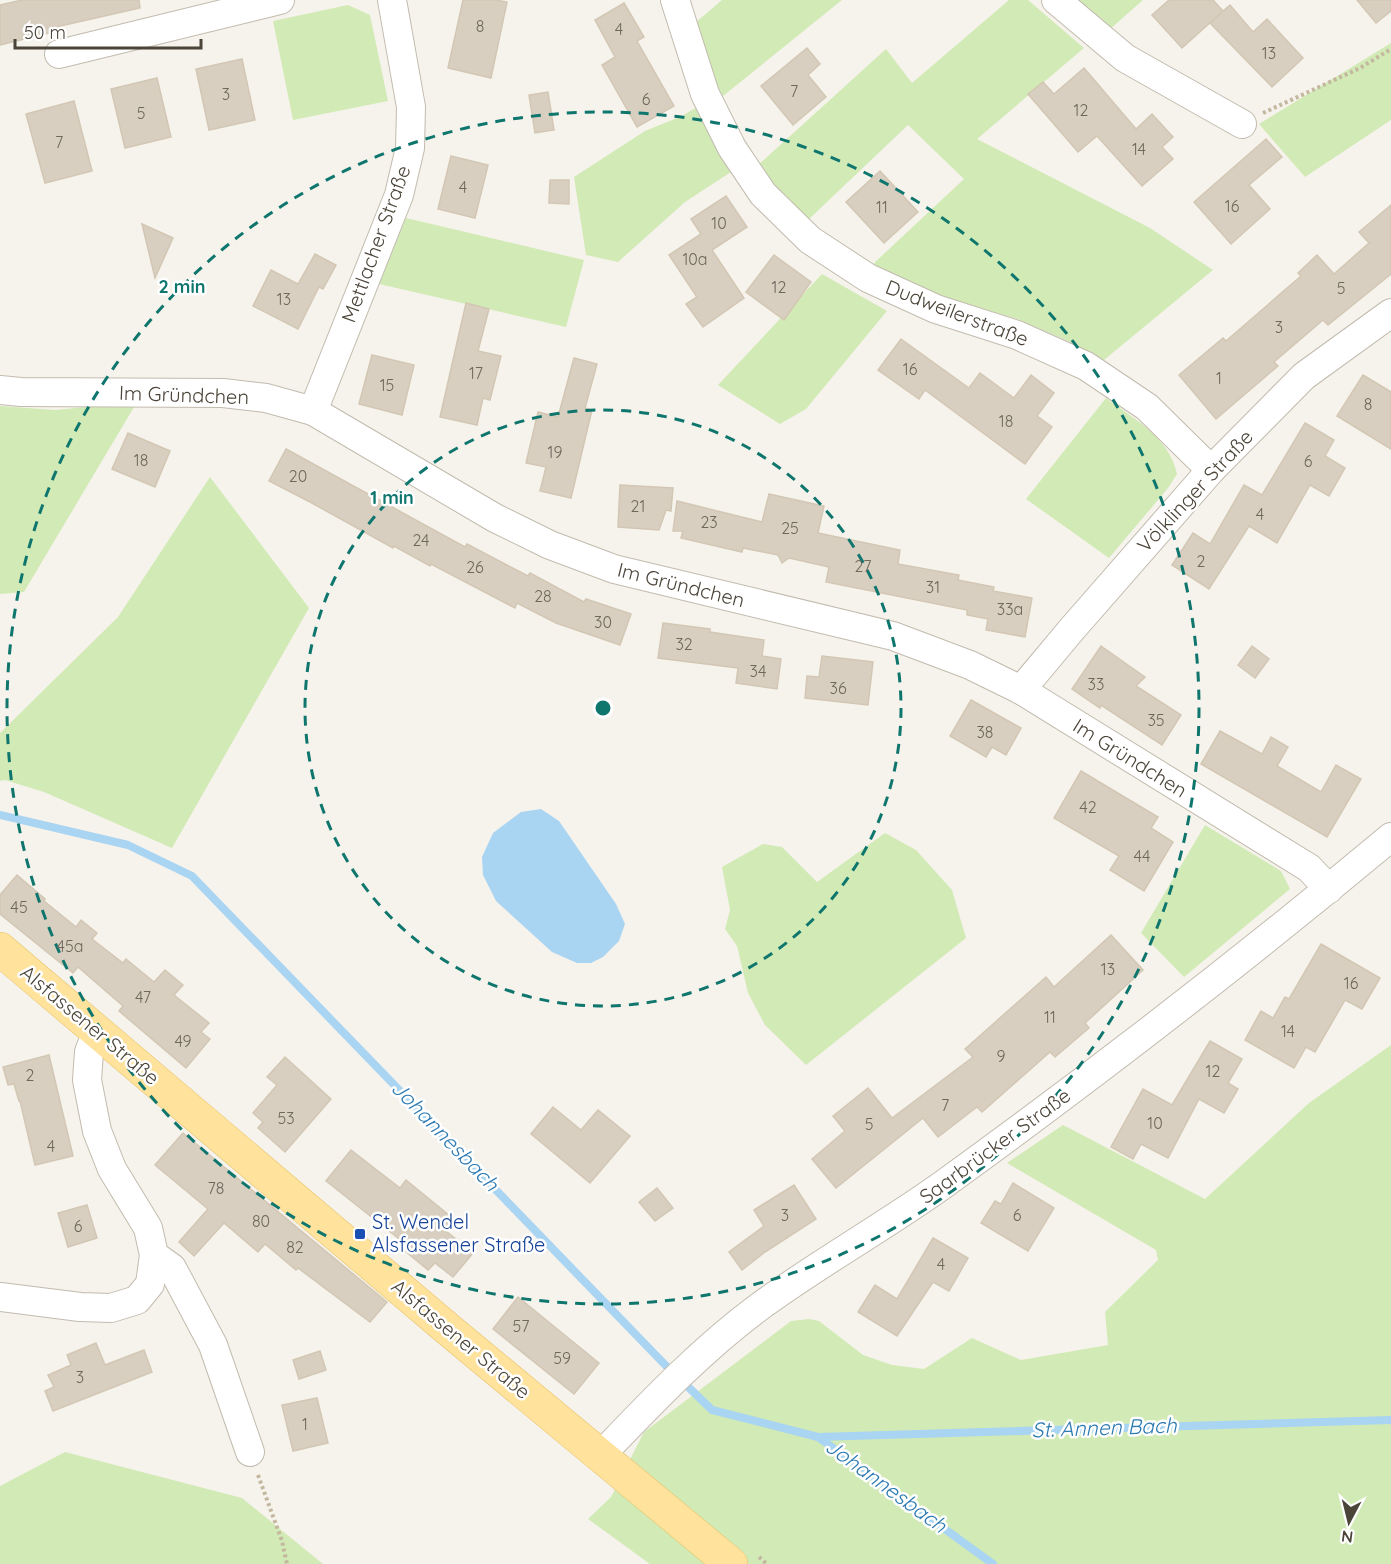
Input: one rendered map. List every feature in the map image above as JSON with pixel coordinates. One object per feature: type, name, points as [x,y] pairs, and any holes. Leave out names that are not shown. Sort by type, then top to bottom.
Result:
[{"type":"main road","name":"Alsfassener Straße","points":[[0,949],[449,1330],[731,1564]]},
{"type":"street","points":[[59,54],[280,0]]},
{"type":"street","name":"Mettlacher Straße","points":[[313,411],[399,195],[410,148],[411,107],[392,0]]},
{"type":"street","name":"Dudweilerstraße","points":[[675,0],[705,94],[732,148],[763,194],[810,240],[868,278],[936,309],[1017,335],[1086,366],[1147,407],[1211,470]]},
{"type":"street","points":[[1056,0],[1125,58],[1242,124]]},
{"type":"street","name":"Völklinger Straße","points":[[1021,690],[1071,629],[1211,470],[1304,376],[1391,313]]},
{"type":"street","name":"Im Gründchen","points":[[0,390],[223,393],[266,398],[313,411],[495,518],[550,545],[614,569],[893,636],[970,665],[1021,690],[1309,868],[1329,889]]},
{"type":"street","name":"Saarbrücker Straße","points":[[601,1455],[690,1365],[760,1307],[941,1186],[1076,1087],[1215,981],[1391,837]]},
{"type":"street","points":[[0,1297],[80,1307],[111,1308],[137,1300],[150,1284],[154,1255],[148,1228],[112,1169],[97,1131],[87,1080],[89,1052],[97,1031]]},
{"type":"street","points":[[154,1255],[172,1268],[213,1345],[250,1452]]},
{"type":"path","points":[[1242,124],[1289,99],[1360,68],[1391,49]]},
{"type":"path","points":[[250,1452],[282,1541],[287,1564]]},
{"type":"green space","points":[[722,0],[842,0],[723,96],[709,71],[695,23]]},
{"type":"green space","points":[[1009,0],[1028,0],[1084,48],[977,139],[1150,228],[1213,270],[1104,360],[1068,341],[1017,319],[913,287],[872,265],[964,179],[908,125],[807,221],[791,206],[758,165],[886,49],[912,83]]},
{"type":"green space","points":[[1074,0],[1143,0],[1109,30]]},
{"type":"green space","points":[[348,5],[370,15],[388,101],[293,120],[273,21]]},
{"type":"green space","points":[[1391,43],[1391,120],[1305,177],[1259,124]]},
{"type":"green space","points":[[697,107],[731,172],[685,202],[618,262],[586,255],[574,177],[645,131],[682,116]]},
{"type":"green space","points":[[406,218],[584,260],[566,327],[379,284]]},
{"type":"green space","points":[[822,274],[887,311],[806,409],[780,424],[718,385]]},
{"type":"green space","points":[[1106,398],[1159,440],[1173,461],[1177,474],[1168,488],[1109,558],[1026,499]]},
{"type":"green space","points":[[137,402],[24,592],[0,594],[0,406],[55,410]]},
{"type":"green space","points":[[210,477],[309,608],[172,848],[44,792],[5,780],[0,781],[0,733],[118,617]]},
{"type":"green space","points":[[1205,825],[1281,871],[1290,889],[1184,977],[1141,933]]},
{"type":"green space","points":[[885,833],[916,850],[952,890],[966,938],[806,1065],[765,1025],[748,993],[737,946],[725,929],[730,910],[722,867],[763,844],[782,847],[817,882]]},
{"type":"green space","points":[[1391,1045],[1391,1564],[650,1564],[588,1519],[611,1497],[644,1432],[791,1321],[809,1319],[819,1321],[863,1355],[892,1365],[924,1369],[972,1338],[1021,1360],[1108,1345],[1105,1312],[1158,1260],[1156,1250],[1007,1163],[1063,1125],[1205,1199],[1309,1103]]},
{"type":"green space","points":[[65,1452],[242,1498],[323,1564],[0,1564],[0,1486]]},
{"type":"water","points":[[541,809],[559,821],[616,904],[625,924],[619,941],[603,957],[591,963],[577,963],[552,952],[496,901],[483,875],[482,857],[493,833],[521,812]]},
{"type":"building","points":[[22,0],[139,0],[140,8],[56,27],[57,31],[0,45],[0,5]]},
{"type":"building","points":[[463,0],[507,2],[491,78],[448,68]]},
{"type":"building","points":[[1169,0],[1213,0],[1223,11],[1230,5],[1253,32],[1267,19],[1303,58],[1272,87],[1210,23],[1222,12],[1182,48],[1152,15]]},
{"type":"building","points":[[1357,0],[1391,0],[1391,11],[1376,23]]},
{"type":"building","points":[[624,3],[644,37],[637,41],[674,106],[637,127],[602,65],[615,57],[595,20]]},
{"type":"building","points":[[807,48],[820,64],[808,75],[826,97],[793,125],[761,86]]},
{"type":"building","points":[[242,59],[255,120],[209,130],[196,69]]},
{"type":"building","points":[[1084,68],[1136,129],[1152,114],[1173,137],[1162,147],[1173,159],[1142,186],[1097,136],[1078,152],[1028,94],[1043,82],[1054,94]]},
{"type":"building","points":[[157,78],[171,137],[125,148],[111,89]]},
{"type":"building","points":[[548,92],[554,130],[535,133],[529,95]]},
{"type":"building","points":[[74,101],[92,171],[45,183],[26,114]]},
{"type":"building","points":[[1266,139],[1282,157],[1249,185],[1270,209],[1231,244],[1194,202]]},
{"type":"building","points":[[451,156],[488,165],[475,218],[438,209]]},
{"type":"building","points":[[880,171],[918,212],[884,243],[846,202]]},
{"type":"building","points":[[550,180],[569,180],[569,204],[549,203]]},
{"type":"building","points":[[726,196],[747,227],[712,250],[744,298],[703,327],[686,304],[697,297],[669,255],[701,234],[691,219]]},
{"type":"building","points":[[1391,205],[1391,274],[1328,325],[1323,320],[1274,362],[1278,366],[1216,419],[1179,375],[1223,338],[1226,341],[1301,276],[1298,273],[1317,255],[1334,274],[1369,243],[1359,232]]},
{"type":"building","points":[[142,224],[173,238],[155,278]]},
{"type":"building","points":[[315,254],[336,265],[323,289],[319,287],[298,329],[253,306],[271,270],[298,284]]},
{"type":"building","points":[[774,255],[811,282],[784,320],[746,292]]},
{"type":"building","points":[[466,303],[489,309],[478,351],[501,356],[490,400],[483,398],[477,425],[440,417]]},
{"type":"building","points":[[901,339],[969,388],[980,373],[1014,398],[1031,375],[1054,393],[1037,416],[1052,427],[1025,464],[925,390],[919,399],[878,370]]},
{"type":"building","points":[[372,355],[414,365],[402,415],[359,404]]},
{"type":"building","points":[[574,358],[597,364],[585,408],[592,410],[571,498],[540,491],[546,467],[526,463],[538,412],[558,417]]},
{"type":"building","points":[[1363,375],[1391,392],[1391,449],[1337,416]]},
{"type":"building","points":[[1305,423],[1334,440],[1325,456],[1345,468],[1329,496],[1310,485],[1277,543],[1249,526],[1209,589],[1172,565],[1193,533],[1210,544],[1244,485],[1262,495]]},
{"type":"building","points":[[128,433],[170,451],[155,487],[112,469]]},
{"type":"building","points":[[286,449],[465,547],[467,544],[528,576],[530,573],[584,602],[586,599],[631,614],[620,645],[556,623],[517,603],[515,608],[431,564],[430,566],[394,546],[393,548],[269,481]]},
{"type":"building","points":[[620,485],[673,488],[671,511],[666,510],[659,530],[618,527]]},
{"type":"building","points":[[769,494],[824,506],[818,533],[900,550],[898,564],[959,575],[958,580],[994,587],[993,591],[1032,598],[1025,637],[986,630],[988,619],[967,615],[967,610],[826,582],[829,567],[789,558],[782,563],[778,555],[743,548],[742,552],[681,538],[683,531],[673,531],[677,501],[762,522]]},
{"type":"building","points":[[663,623],[710,629],[710,632],[764,640],[762,656],[781,659],[777,689],[736,683],[738,668],[658,658]]},
{"type":"building","points":[[1101,646],[1145,677],[1136,686],[1181,715],[1162,745],[1072,689]]},
{"type":"building","points":[[1252,646],[1269,659],[1255,678],[1238,665]]},
{"type":"building","points":[[822,656],[873,662],[868,705],[805,698],[807,676],[819,677]]},
{"type":"building","points":[[971,700],[1021,728],[1006,755],[992,747],[986,757],[950,736]]},
{"type":"building","points":[[1220,731],[1262,754],[1271,737],[1288,747],[1277,766],[1321,792],[1336,765],[1361,779],[1327,837],[1201,764]]},
{"type":"building","points":[[1081,771],[1158,817],[1151,828],[1173,842],[1144,891],[1110,870],[1119,856],[1054,818]]},
{"type":"building","points":[[17,875],[76,927],[81,920],[97,933],[92,939],[123,963],[126,959],[154,982],[165,970],[183,985],[174,995],[209,1023],[201,1032],[210,1039],[186,1068],[119,1011],[123,1006],[78,967],[73,973],[0,914],[0,895]]},
{"type":"building","points":[[1111,935],[1143,970],[1085,1023],[1089,1028],[1055,1057],[1050,1052],[982,1112],[977,1107],[938,1137],[923,1118],[836,1188],[812,1159],[845,1131],[833,1116],[868,1088],[892,1118],[973,1057],[965,1049],[1046,977],[1054,987]]},
{"type":"building","points":[[1321,944],[1380,978],[1362,1009],[1345,1000],[1315,1052],[1306,1047],[1294,1068],[1245,1040],[1261,1011],[1273,1018],[1285,997],[1289,999]]},
{"type":"building","points":[[1210,1041],[1242,1059],[1228,1083],[1238,1089],[1224,1113],[1199,1099],[1168,1158],[1141,1144],[1133,1159],[1111,1147],[1143,1089],[1172,1105]]},
{"type":"building","points":[[49,1055],[73,1156],[35,1165],[20,1101],[14,1084],[8,1085],[3,1067]]},
{"type":"building","points":[[285,1057],[331,1099],[285,1152],[258,1128],[263,1122],[253,1113],[277,1085],[267,1077]]},
{"type":"building","points":[[553,1107],[581,1130],[598,1110],[630,1136],[590,1183],[531,1134]]},
{"type":"building","points":[[183,1133],[387,1302],[370,1322],[298,1268],[296,1270],[265,1244],[258,1252],[224,1223],[194,1256],[179,1242],[208,1209],[155,1165]]},
{"type":"building","points":[[351,1150],[400,1188],[406,1180],[455,1220],[446,1231],[473,1253],[453,1277],[435,1263],[428,1270],[399,1246],[403,1242],[326,1181]]},
{"type":"building","points":[[1013,1183],[1054,1208],[1028,1251],[981,1223],[995,1201],[1001,1204]]},
{"type":"building","points":[[794,1185],[816,1219],[742,1270],[729,1252],[764,1226],[754,1210]]},
{"type":"building","points":[[657,1188],[673,1208],[655,1221],[639,1202]]},
{"type":"building","points":[[87,1205],[97,1238],[68,1247],[58,1213]]},
{"type":"building","points":[[933,1238],[968,1258],[949,1291],[933,1282],[897,1336],[858,1312],[875,1285],[897,1299]]},
{"type":"building","points":[[518,1297],[599,1363],[574,1394],[493,1329]]},
{"type":"building","points":[[96,1343],[105,1365],[144,1350],[152,1372],[53,1411],[45,1391],[54,1387],[48,1375],[71,1365],[67,1355]]},
{"type":"building","points":[[320,1351],[326,1370],[299,1379],[293,1360]]},
{"type":"building","points":[[317,1398],[328,1443],[293,1451],[282,1405]]},
{"type":"waterway","name":"Johannesbach","points":[[0,815],[128,845],[192,876],[673,1373]]},
{"type":"waterway","name":"Johannesbach","points":[[682,1381],[712,1410],[818,1437],[993,1564]]},
{"type":"waterway","name":"St. Annen Bach","points":[[818,1437],[1391,1420]]},
{"type":"place","name":"St. Wendel Alsfassener Straße","points":[[360,1234]]}]
